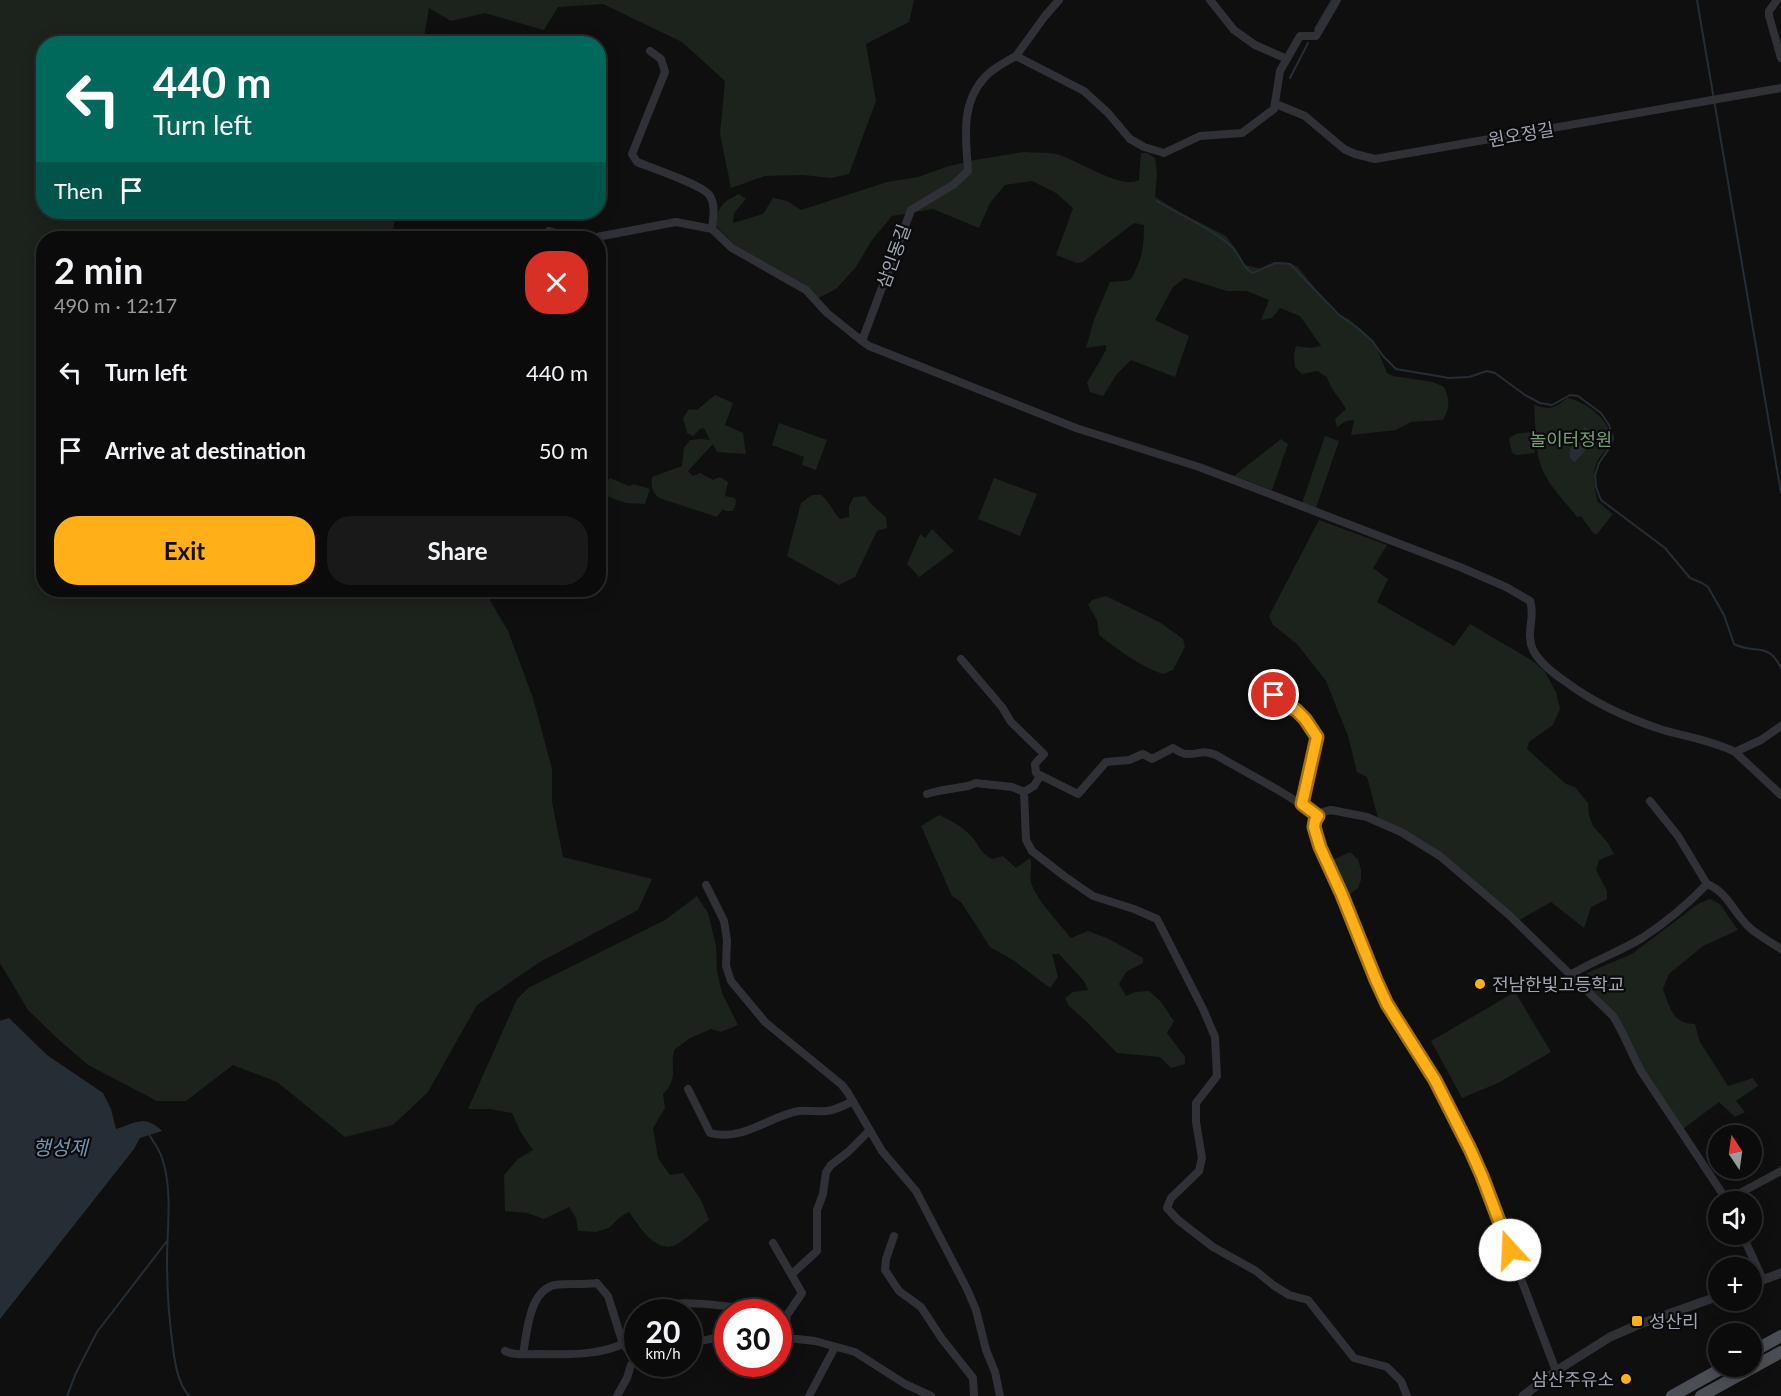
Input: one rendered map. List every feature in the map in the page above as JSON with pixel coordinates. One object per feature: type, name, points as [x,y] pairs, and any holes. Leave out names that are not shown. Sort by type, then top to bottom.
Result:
[{"type":"main road","points":[[1762,1346],[1781,1336]]},
{"type":"main road","points":[[1701,1396],[1781,1352]]},
{"type":"main road","points":[[1672,1396],[1708,1376]]},
{"type":"street","points":[[1059,0],[1016,56],[1084,91],[1108,113],[1130,139],[1144,147],[1164,153],[1200,136],[1242,134],[1274,109],[1280,71],[1300,36],[1316,36],[1337,0]]},
{"type":"street","points":[[1210,0],[1234,30],[1255,45],[1287,59]]},
{"type":"street","points":[[1777,0],[1769,11],[1769,16],[1781,58]]},
{"type":"street","points":[[650,51],[661,59],[665,72],[632,154],[637,162],[696,184],[709,194],[714,209],[712,229]]},
{"type":"street","name":"삼인동길","points":[[862,340],[910,210],[953,185],[968,171],[965,124],[972,96],[986,76],[1016,56]]},
{"type":"street","name":"원오정길","points":[[1276,104],[1305,116],[1344,149],[1375,159],[1781,88]]},
{"type":"street","points":[[606,235],[676,222],[712,229],[732,248],[806,290],[827,313],[869,346],[1076,428],[1199,467],[1460,567],[1506,587],[1530,601],[1533,611],[1529,634],[1534,650],[1557,676],[1584,695],[1629,718],[1719,744],[1735,752],[1781,795]]},
{"type":"street","points":[[961,659],[1002,707],[1011,722],[1044,754],[1035,764],[1036,773],[1078,794],[1106,762],[1129,760],[1143,754],[1152,759],[1173,748],[1185,754],[1202,751],[1216,755],[1302,804],[1318,816]]},
{"type":"street","points":[[1265,684],[1283,705],[1296,710],[1305,719],[1317,737],[1302,804]]},
{"type":"street","points":[[1735,752],[1761,740],[1781,726]]},
{"type":"street","points":[[1024,792],[1034,786],[1040,776]]},
{"type":"street","points":[[927,794],[938,790],[962,788],[976,783],[1012,787],[1024,792]]},
{"type":"street","points":[[1024,792],[1026,840],[1032,851],[1093,896],[1134,909],[1157,920],[1215,1037],[1217,1076],[1196,1103],[1196,1122],[1202,1158],[1198,1172],[1171,1198],[1167,1208],[1178,1220],[1213,1246],[1256,1271],[1289,1295],[1308,1300],[1354,1358],[1387,1367],[1401,1381],[1407,1396]]},
{"type":"street","points":[[1650,801],[1689,852],[1707,884],[1715,887],[1726,897],[1748,927],[1781,950]]},
{"type":"street","points":[[1556,1371],[1482,1176],[1435,1080],[1387,1004],[1376,980],[1320,847],[1314,827],[1318,816],[1331,810],[1367,817],[1401,832],[1440,856],[1509,915],[1613,1016],[1641,1071],[1721,1191]]},
{"type":"street","points":[[1570,975],[1643,937],[1694,898],[1707,884]]},
{"type":"street","points":[[706,885],[724,921],[727,972],[731,981],[765,1022],[842,1085],[882,1151],[916,1191],[976,1310],[1000,1396]]},
{"type":"street","points":[[688,1089],[710,1133],[717,1135],[749,1130],[780,1116],[800,1111],[830,1111],[853,1101]]},
{"type":"street","points":[[792,1274],[817,1251],[817,1210],[823,1194],[826,1172],[870,1130]]},
{"type":"street","points":[[1747,1191],[1781,1171]]},
{"type":"street","points":[[894,1236],[886,1259],[885,1270],[899,1291],[921,1307],[942,1339],[973,1378],[974,1396]]},
{"type":"street","points":[[773,1244],[802,1293],[792,1309]]},
{"type":"street","points":[[1747,1245],[1763,1280],[1781,1273]]},
{"type":"street","points":[[505,1352],[517,1354],[523,1354],[580,1354],[623,1344],[608,1296],[597,1283],[552,1286],[544,1290],[532,1308],[523,1354]]},
{"type":"street","points":[[1523,1396],[1556,1371],[1610,1338],[1630,1328],[1708,1300]]},
{"type":"street","points":[[792,1338],[815,1341],[861,1355],[905,1384],[932,1396]]},
{"type":"street","points":[[809,1396],[835,1347]]},
{"type":"street","points":[[617,1396],[627,1377]]},
{"type":"green space","points":[[0,0],[914,0],[909,22],[866,44],[876,101],[849,174],[831,178],[803,175],[765,176],[731,188],[720,134],[725,81],[682,42],[603,4],[558,7],[544,30],[485,13],[451,21],[429,8],[424,36],[36,36],[36,219],[395,219],[393,231],[36,231],[36,597],[488,597],[508,631],[533,698],[552,769],[552,802],[563,857],[652,879],[638,910],[540,962],[477,1005],[428,1092],[393,1125],[345,1137],[277,1082],[233,1065],[186,1101],[157,1101],[88,1065],[58,1039],[28,1010],[0,963]]},
{"type":"green space","points":[[1023,152],[1056,154],[1110,177],[1131,182],[1139,180],[1141,153],[1147,153],[1155,158],[1157,173],[1155,197],[1226,236],[1245,265],[1261,269],[1270,264],[1284,262],[1298,267],[1332,310],[1350,320],[1374,341],[1387,373],[1433,382],[1444,387],[1448,404],[1443,420],[1411,422],[1396,430],[1351,435],[1354,420],[1346,421],[1337,427],[1335,419],[1346,409],[1327,377],[1317,371],[1302,374],[1295,367],[1296,346],[1312,348],[1321,346],[1300,316],[1280,308],[1272,318],[1261,320],[1269,300],[1247,291],[1227,291],[1185,278],[1173,287],[1155,320],[1189,336],[1175,377],[1131,360],[1117,374],[1103,396],[1090,392],[1087,383],[1106,350],[1106,345],[1086,348],[1094,320],[1110,282],[1131,279],[1142,253],[1144,225],[1134,223],[1083,262],[1077,263],[1056,255],[1073,208],[1056,193],[1032,181],[1005,185],[990,203],[979,228],[933,209],[892,216],[872,240],[856,267],[836,289],[818,298],[810,289],[735,245],[716,226],[721,206],[739,194],[746,199],[734,213],[733,223],[763,214],[773,198],[787,201],[801,210],[887,182],[918,177],[975,160]]},
{"type":"green space","points":[[715,395],[733,403],[725,425],[743,433],[746,454],[717,452],[713,444],[688,471],[693,476],[700,473],[713,480],[720,477],[728,482],[725,496],[735,498],[735,507],[732,511],[723,509],[717,517],[659,498],[653,491],[652,484],[652,477],[682,466],[684,448],[690,440],[710,440],[704,428],[693,436],[687,433],[683,418],[689,409],[697,410]]},
{"type":"green space","name":"놀이터정원","points":[[1567,398],[1589,407],[1603,420],[1610,434],[1609,443],[1597,462],[1594,479],[1598,502],[1613,514],[1597,534],[1594,534],[1581,516],[1577,517],[1556,491],[1545,475],[1539,459],[1534,405],[1552,408]]},
{"type":"green space","points":[[779,423],[827,440],[816,470],[802,465],[804,457],[772,445]]},
{"type":"green space","points":[[1532,432],[1535,453],[1517,455],[1512,453],[1509,438],[1516,434]]},
{"type":"green space","points":[[1325,436],[1339,441],[1316,508],[1302,503]]},
{"type":"green space","points":[[1281,439],[1288,444],[1272,490],[1234,476]]},
{"type":"green space","points":[[610,478],[629,486],[634,484],[650,489],[645,504],[626,503],[606,496],[606,482]]},
{"type":"green space","points":[[994,478],[1037,494],[1020,536],[978,519]]},
{"type":"green space","points":[[812,495],[821,495],[840,519],[849,517],[849,506],[854,497],[865,496],[886,517],[887,528],[877,531],[855,577],[839,585],[787,556],[801,503]]},
{"type":"green space","points":[[1319,520],[1387,545],[1373,568],[1388,579],[1377,602],[1454,646],[1470,624],[1533,661],[1545,672],[1556,692],[1560,709],[1553,725],[1529,742],[1527,749],[1566,784],[1575,787],[1588,803],[1593,826],[1608,843],[1614,854],[1599,860],[1596,870],[1607,891],[1607,899],[1591,907],[1584,928],[1551,902],[1518,921],[1407,832],[1378,818],[1367,777],[1357,772],[1348,736],[1326,681],[1297,644],[1273,625],[1269,616]]},
{"type":"green space","points":[[932,529],[954,551],[919,577],[907,564],[920,534],[925,538]]},
{"type":"green space","points":[[1106,596],[1161,623],[1183,639],[1185,647],[1173,670],[1163,674],[1146,667],[1099,635],[1097,620],[1088,605],[1092,600]]},
{"type":"green space","points":[[939,815],[964,830],[992,859],[1003,856],[1016,868],[1030,858],[1033,888],[1042,903],[1071,938],[1088,931],[1109,939],[1143,958],[1143,963],[1126,972],[1119,984],[1126,996],[1135,992],[1149,991],[1161,1002],[1174,1021],[1167,1033],[1185,1057],[1185,1064],[1171,1068],[1160,1057],[1117,1053],[1069,1006],[1065,998],[1073,992],[1088,990],[1084,981],[1059,954],[1052,954],[1058,977],[1050,988],[1013,960],[990,947],[961,902],[952,896],[921,826]]},
{"type":"green space","points":[[1350,852],[1358,859],[1361,880],[1358,888],[1349,895],[1333,860]]},
{"type":"green space","points":[[697,896],[708,913],[716,946],[717,971],[722,993],[738,1025],[721,1032],[711,1029],[690,1038],[674,1050],[671,1083],[663,1094],[665,1108],[653,1128],[658,1158],[670,1175],[683,1173],[701,1200],[709,1220],[676,1245],[666,1247],[647,1236],[629,1212],[609,1228],[596,1232],[578,1231],[576,1218],[569,1207],[544,1219],[527,1213],[505,1211],[504,1175],[518,1159],[533,1150],[520,1131],[512,1113],[490,1109],[468,1109],[517,999],[528,988],[665,920]]},
{"type":"green space","points":[[1710,899],[1720,904],[1738,930],[1703,946],[1669,974],[1663,989],[1670,1008],[1677,1018],[1695,1024],[1700,1042],[1728,1086],[1753,1078],[1758,1086],[1736,1101],[1745,1112],[1735,1117],[1719,1102],[1683,1129],[1644,1071],[1622,1025],[1588,989],[1587,973],[1632,954],[1698,904]]},
{"type":"green space","points":[[1515,992],[1551,1052],[1498,1083],[1462,1098],[1431,1041]]},
{"type":"water","points":[[1584,427],[1592,432],[1594,437],[1575,462],[1570,456],[1570,448],[1577,442]]},
{"type":"water","name":"행성제","points":[[9,1018],[47,1055],[103,1093],[111,1109],[116,1129],[145,1121],[162,1131],[140,1138],[134,1149],[0,1319],[0,1021]]},
{"type":"waterway","points":[[1315,29],[1332,0]]},
{"type":"waterway","points":[[1697,0],[1781,493]]},
{"type":"waterway","points":[[1290,78],[1308,43]]},
{"type":"waterway","points":[[1157,201],[1226,241],[1236,251],[1246,268],[1253,273],[1275,263],[1290,264],[1339,315],[1373,342],[1396,369],[1449,378],[1469,377],[1487,371],[1495,373],[1540,403],[1552,405],[1570,395],[1578,396],[1601,413],[1609,425],[1613,438],[1595,475],[1596,487],[1601,500],[1665,548],[1690,578],[1708,587],[1724,615],[1734,644],[1766,651],[1781,668]]},
{"type":"waterway","points":[[149,1134],[161,1155],[167,1183],[169,1209],[167,1271],[170,1326],[178,1373],[189,1396]]},
{"type":"waterway","points":[[67,1396],[97,1332],[167,1241]]},
{"type":"place","name":"전남한빛고등학교","points":[[1480,984]]},
{"type":"place","name":"성산리","points":[[1637,1321]]},
{"type":"place","name":"삼산주유소","points":[[1626,1379]]},
{"type":"route","points":[[1274,695],[1283,705],[1296,710],[1317,737],[1302,804],[1318,816],[1314,827],[1320,847],[1376,980],[1397,1021],[1435,1080],[1470,1149],[1510,1250]]}]
